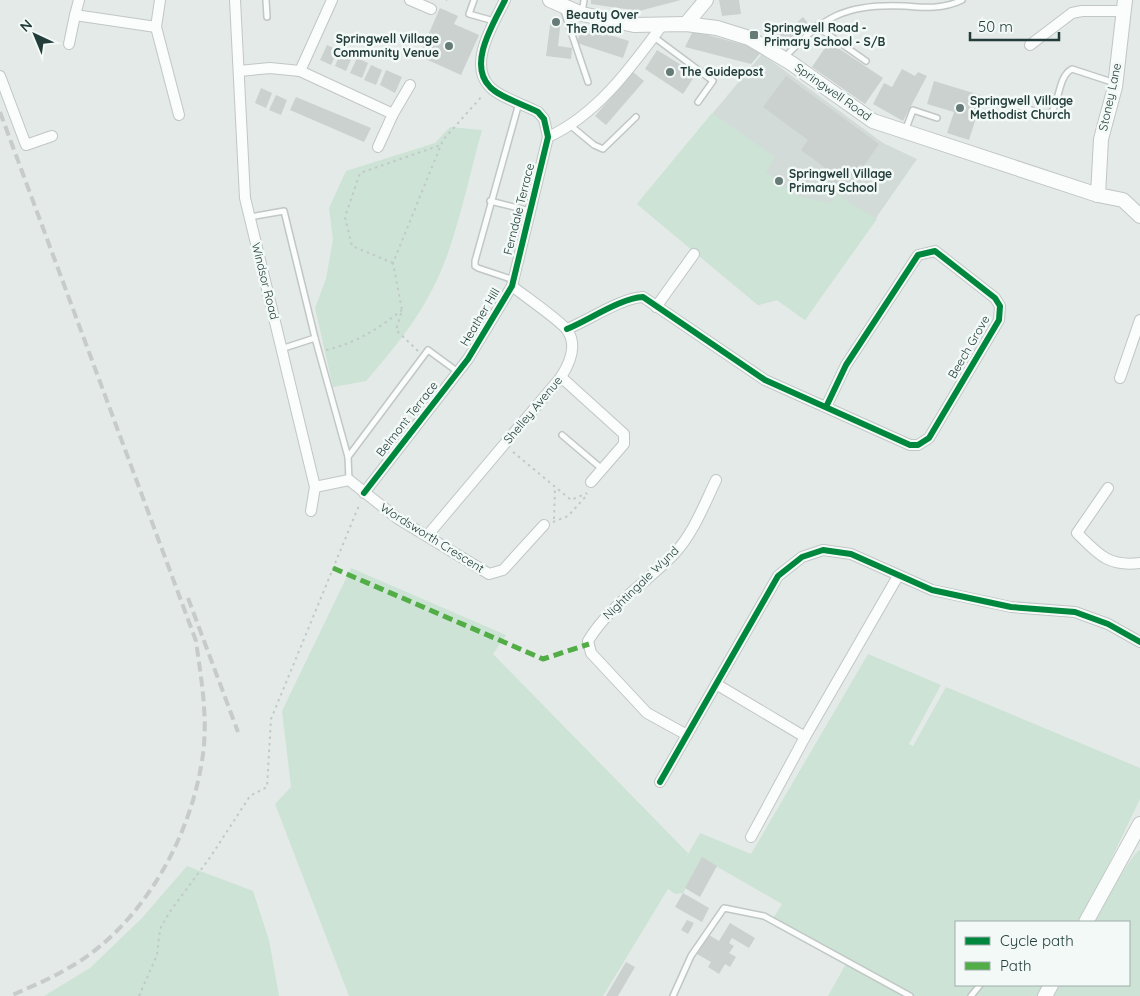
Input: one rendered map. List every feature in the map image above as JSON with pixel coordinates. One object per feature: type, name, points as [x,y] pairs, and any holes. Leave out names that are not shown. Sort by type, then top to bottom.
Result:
[{"type":"main road","points":[[686,24],[706,0]]},
{"type":"main road","name":"Springwell Road","points":[[556,3],[583,7],[634,25],[686,24],[716,28],[749,38],[784,59],[873,121],[1098,195],[1123,200],[1140,216]]},
{"type":"main road","name":"Stoney Lane","points":[[1098,195],[1101,139],[1115,83],[1125,6]]},
{"type":"main road","points":[[1087,921],[1138,832]]},
{"type":"street","points":[[69,44],[79,0]]},
{"type":"street","points":[[160,0],[156,27],[179,116]]},
{"type":"street","name":"Windsor Road","points":[[235,0],[245,198],[315,487],[311,511]]},
{"type":"street","points":[[300,71],[332,0]]},
{"type":"street","points":[[410,0],[431,9]]},
{"type":"street","points":[[505,0],[495,21],[480,63],[482,75],[490,88],[538,112],[544,119],[548,137],[571,126],[584,116],[663,24]]},
{"type":"street","points":[[1030,45],[1072,13],[1125,6]]},
{"type":"street","points":[[75,15],[156,27]]},
{"type":"street","points":[[239,71],[270,68],[300,71],[393,114]]},
{"type":"street","points":[[0,76],[26,145],[52,136]]},
{"type":"street","points":[[378,147],[393,114],[410,85]]},
{"type":"street","name":"Ferndale Terrace","points":[[513,283],[548,137]]},
{"type":"street","name":"Beech Grove","points":[[567,329],[591,320],[631,298],[643,298],[765,380],[910,445],[918,445],[929,438],[999,320],[1000,306],[995,298],[935,251],[918,255],[846,365],[826,407]]},
{"type":"street","points":[[656,307],[694,254]]},
{"type":"street","points":[[513,283],[567,329]]},
{"type":"street","name":"Heather Hill","points":[[468,359],[513,283]]},
{"type":"street","points":[[1120,378],[1140,320]]},
{"type":"street","name":"Shelley Avenue","points":[[427,536],[561,377],[571,362],[572,344],[567,329]]},
{"type":"street","name":"Belmont Terrace","points":[[364,493],[468,359]]},
{"type":"street","points":[[561,377],[624,434],[624,444],[591,482]]},
{"type":"street","points":[[315,487],[349,480],[364,493]]},
{"type":"street","name":"Nightingale Wynd","points":[[687,735],[647,713],[591,653],[588,641],[607,616],[675,553],[690,533],[716,480]]},
{"type":"street","points":[[1108,488],[1077,533],[1101,556],[1121,565],[1140,563]]},
{"type":"street","name":"Wordsworth Crescent","points":[[364,493],[397,518],[489,574],[503,570],[549,523]]},
{"type":"street","points":[[660,782],[778,576],[802,558],[823,550],[851,554],[932,590],[1011,607],[1075,612],[1108,624],[1140,642]]},
{"type":"street","points":[[751,837],[805,736],[898,576]]},
{"type":"street","points":[[716,684],[805,736]]},
{"type":"lane","points":[[266,0],[267,17]]},
{"type":"lane","points":[[474,0],[469,14],[495,21]]},
{"type":"lane","points":[[784,59],[816,26],[841,12],[860,7],[928,8],[962,0]]},
{"type":"lane","points":[[556,3],[588,82]]},
{"type":"lane","points":[[816,26],[866,61]]},
{"type":"lane","points":[[653,37],[713,81],[698,102]]},
{"type":"lane","points":[[1012,104],[1044,114],[1051,113],[1055,108],[1067,71],[1072,69],[1115,83]]},
{"type":"lane","points":[[513,283],[475,266],[490,201],[519,102]]},
{"type":"lane","points":[[904,131],[913,110],[937,118]]},
{"type":"lane","points":[[571,126],[594,145],[603,149],[613,142],[636,117]]},
{"type":"lane","points":[[490,201],[530,211]]},
{"type":"lane","points":[[250,218],[284,211],[318,352],[348,458],[349,480]]},
{"type":"lane","points":[[281,349],[315,338]]},
{"type":"lane","points":[[348,458],[428,350],[458,372]]},
{"type":"lane","points":[[562,436],[602,469]]},
{"type":"lane","points":[[673,996],[691,956],[724,908],[764,916],[910,996]]},
{"type":"path","points":[[423,356],[396,330],[402,310],[393,263],[441,145],[490,88]]},
{"type":"path","points":[[393,263],[352,246],[345,217],[360,173],[441,145]]},
{"type":"path","points":[[318,352],[342,346],[376,331],[402,310]]},
{"type":"path","points":[[504,444],[571,500],[590,492],[568,516],[549,523]]},
{"type":"path","points":[[549,523],[556,501],[555,488]]},
{"type":"path","points":[[139,996],[157,955],[160,929],[169,913],[211,856],[250,796],[267,787],[271,719],[364,493]]},
{"type":"shaded area","name":"Springwell Village Primary School","points":[[762,54],[883,143],[917,159],[805,320],[777,300],[758,305],[637,204]]},
{"type":"green space","name":"Springwell Village Primary School","points":[[712,113],[775,157],[766,172],[799,197],[831,203],[837,195],[877,219],[805,320],[777,300],[758,305],[637,204]]},
{"type":"green space","points":[[450,127],[482,130],[455,232],[441,271],[411,325],[366,381],[333,387],[315,308],[326,279],[333,239],[329,208],[346,171],[435,143]]},
{"type":"green space","points":[[351,568],[506,635],[493,654],[688,853],[687,856],[700,833],[751,854],[868,654],[941,685],[909,744],[913,746],[946,687],[1140,768],[1140,799],[1081,921],[955,921],[955,986],[1050,986],[1045,996],[828,996],[847,962],[772,920],[782,904],[702,858],[683,893],[675,894],[668,889],[603,996],[349,996],[275,804],[291,787],[282,711]]},
{"type":"green space","points":[[1140,850],[1140,996],[1054,996],[1059,986],[1130,986],[1130,921],[1096,921],[1136,853]]},
{"type":"green space","points":[[187,866],[253,891],[269,940],[279,996],[44,996],[90,968],[142,918]]},
{"type":"building","points":[[591,0],[681,0],[639,11],[591,4]]},
{"type":"building","points":[[719,0],[739,0],[741,14],[722,16]]},
{"type":"building","name":"Springwell Village Community Venue","points":[[440,8],[458,16],[454,24],[479,35],[461,75],[419,56]]},
{"type":"building","points":[[803,17],[810,26],[785,48],[773,33],[787,22],[792,27]]},
{"type":"building","points":[[551,18],[561,19],[558,46],[572,48],[571,59],[546,56]]},
{"type":"building","points":[[582,26],[629,41],[623,58],[577,43]]},
{"type":"building","points":[[693,31],[763,50],[751,64],[685,47]]},
{"type":"building","points":[[829,42],[883,78],[865,104],[812,67]]},
{"type":"building","points":[[327,45],[338,50],[331,65],[320,60]]},
{"type":"building","name":"The Guidepost","points":[[657,50],[696,74],[683,94],[645,69]]},
{"type":"building","points":[[341,51],[352,57],[346,71],[335,66]]},
{"type":"building","points":[[357,58],[368,63],[362,78],[350,73]]},
{"type":"building","points":[[371,65],[382,70],[376,85],[364,80]]},
{"type":"building","points":[[902,69],[915,76],[918,72],[927,76],[903,121],[873,104],[884,83],[892,87]]},
{"type":"building","points":[[386,70],[402,77],[395,93],[380,85]]},
{"type":"building","points":[[633,72],[644,81],[606,125],[595,116]]},
{"type":"building","points":[[786,76],[879,144],[863,167],[860,164],[840,191],[818,176],[824,167],[801,150],[808,140],[763,107]]},
{"type":"building","name":"Springwell Village Methodist Church","points":[[934,81],[983,96],[969,140],[947,133],[954,112],[927,104]]},
{"type":"building","points":[[261,88],[272,93],[266,108],[255,103]]},
{"type":"building","points":[[276,95],[287,100],[281,115],[269,110]]},
{"type":"building","points":[[296,97],[371,128],[364,142],[290,110]]},
{"type":"building","points":[[702,857],[717,866],[700,897],[685,888]]},
{"type":"building","points":[[683,893],[709,908],[702,922],[675,907]]},
{"type":"building","points":[[687,920],[694,923],[688,934],[681,930]]},
{"type":"building","points":[[730,923],[755,938],[749,948],[732,938],[729,943],[734,946],[729,953],[736,957],[730,967],[725,964],[719,974],[708,967],[711,962],[697,954],[709,935],[719,941]]},
{"type":"building","points":[[626,962],[635,967],[618,996],[606,996]]},
{"type":"railway","points":[[0,112],[196,641],[205,726],[203,754],[197,785],[187,817],[175,848],[139,906],[117,931],[92,952],[58,974],[10,996]]},
{"type":"railway","points":[[188,598],[238,732]]},
{"type":"marked path","points":[[333,568],[543,659],[589,644]]},
{"type":"cycle path","points":[[364,493],[468,359],[512,286],[548,137],[544,119],[538,112],[494,91],[484,78],[481,67],[482,55],[489,32],[505,0]]},
{"type":"cycle path","points":[[567,329],[615,305],[634,298],[643,297],[765,380],[910,445],[918,445],[929,438],[999,320],[1000,306],[995,298],[935,251],[918,255],[846,365],[826,407]]},
{"type":"cycle path","points":[[660,782],[778,576],[802,557],[823,550],[851,554],[932,590],[1011,607],[1075,612],[1108,624],[1140,642]]},
{"type":"place","name":"Beauty Over The Road","points":[[556,22]]},
{"type":"place","name":"Springwell Road - Primary School - S/B","points":[[754,35]]},
{"type":"place","name":"Springwell Village Community Venue","points":[[449,46]]},
{"type":"place","name":"The Guidepost","points":[[670,72]]},
{"type":"place","name":"Springwell Village Methodist Church","points":[[960,108]]},
{"type":"place","name":"Springwell Village Primary School","points":[[779,181]]}]
